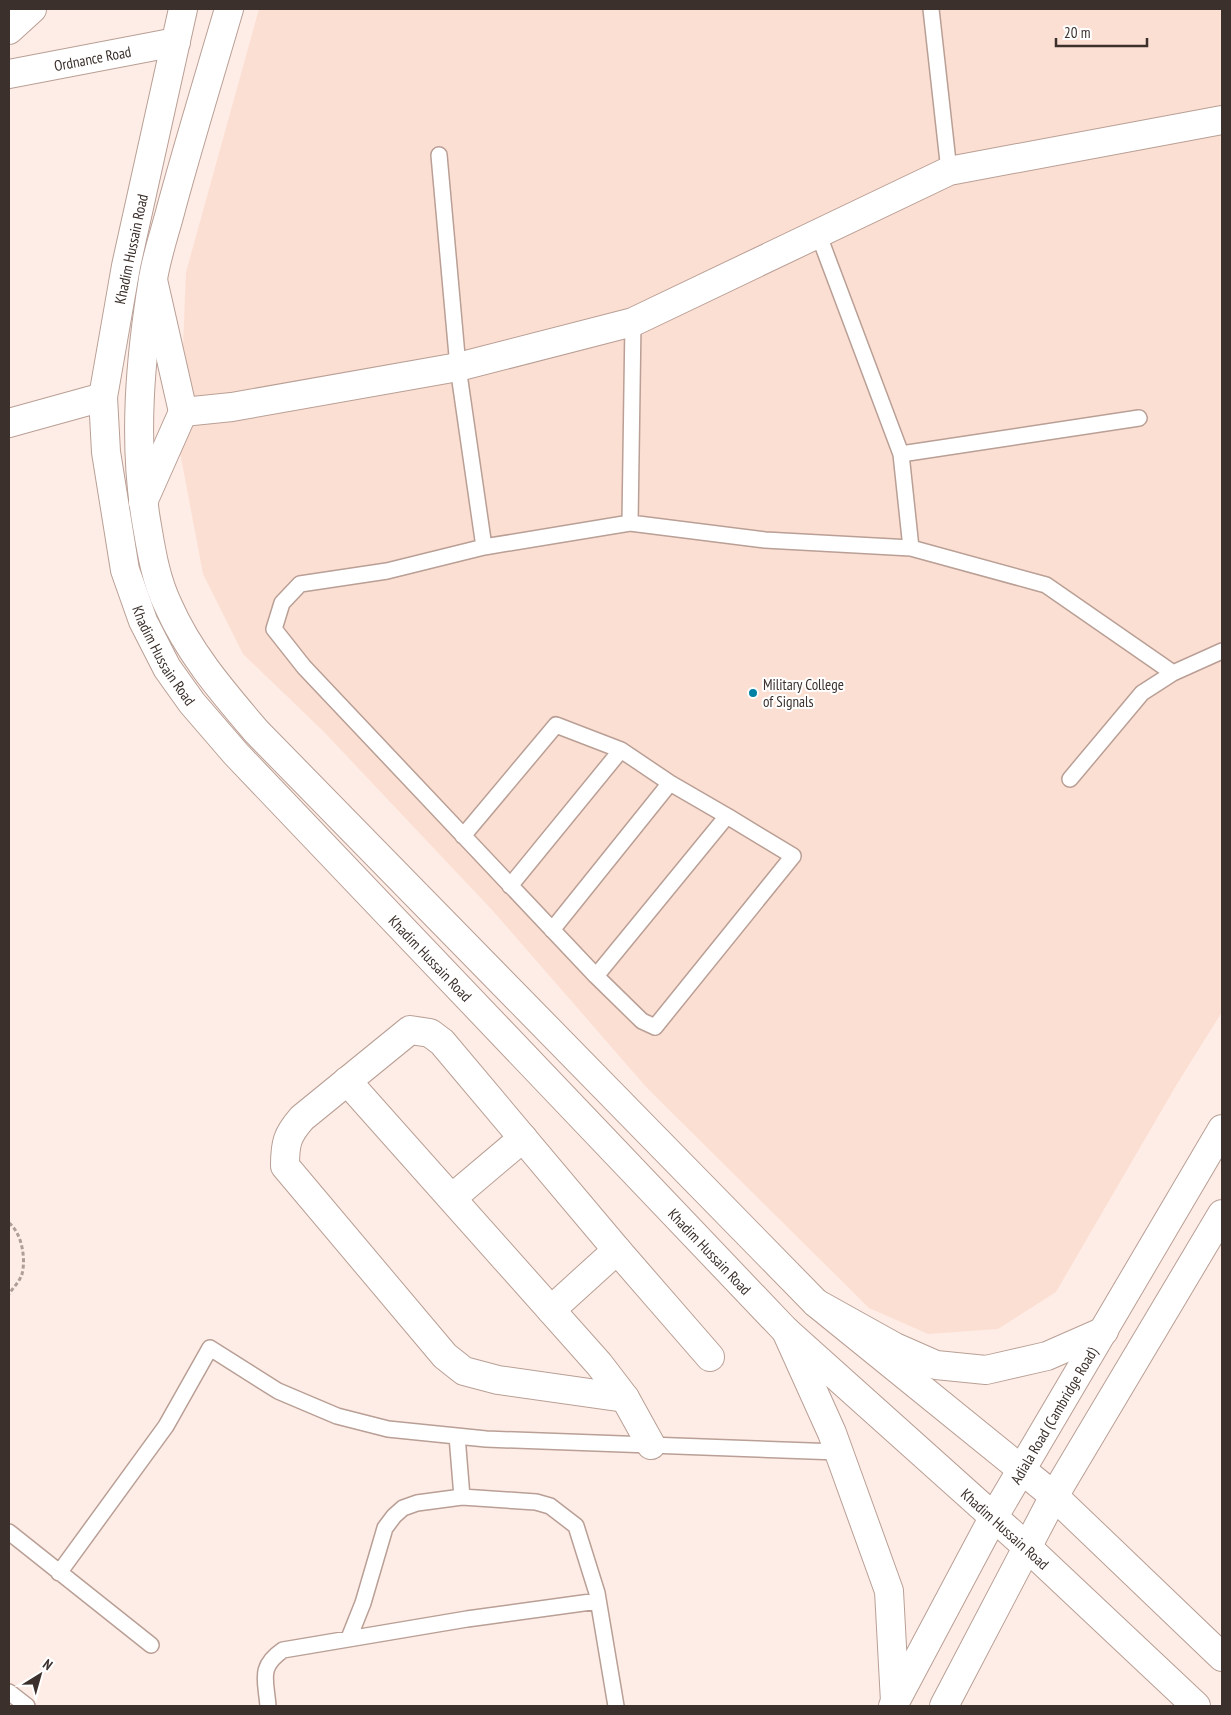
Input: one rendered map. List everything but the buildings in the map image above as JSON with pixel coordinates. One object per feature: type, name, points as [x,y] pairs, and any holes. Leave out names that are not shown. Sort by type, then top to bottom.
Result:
[{"type":"main road","points":[[9,30],[32,9]]},
{"type":"main road","name":"Khadim Hussain Road","points":[[183,9],[126,266],[102,397],[106,452],[125,570],[143,620],[167,668],[192,703],[236,754],[786,1331],[1027,1547],[1196,1706]]},
{"type":"main road","name":"Khadim Hussain Road","points":[[229,9],[186,152],[153,278],[139,396],[138,451],[143,502],[153,562],[167,604],[187,644],[211,678],[256,730],[816,1303],[1054,1496],[1222,1657]]},
{"type":"main road","name":"Ordnance Road","points":[[9,74],[176,42]]},
{"type":"main road","points":[[183,412],[232,407],[458,367],[633,322],[949,171],[1222,120]]},
{"type":"main road","points":[[143,502],[183,412],[153,278]]},
{"type":"main road","points":[[9,423],[102,397]]},
{"type":"main road","points":[[625,1398],[498,1380],[464,1371],[445,1356],[285,1166],[285,1149],[291,1130],[302,1118],[347,1080],[410,1030],[430,1033],[442,1042],[710,1357]]},
{"type":"main road","points":[[347,1080],[599,1364],[625,1398],[650,1445]]},
{"type":"main road","name":"Adiala Road (Cambridge Road)","points":[[894,1704],[993,1518],[1222,1129]]},
{"type":"main road","points":[[452,1198],[523,1138]]},
{"type":"main road","points":[[944,1706],[1054,1496],[1222,1214]]},
{"type":"main road","points":[[551,1310],[617,1250]]},
{"type":"main road","points":[[816,1303],[896,1347],[936,1365],[986,1370],[1047,1356],[1104,1331]]},
{"type":"main road","points":[[786,1331],[838,1452],[890,1591],[894,1704]]},
{"type":"lane","points":[[930,9],[949,171]]},
{"type":"lane","points":[[439,155],[458,367],[484,547]]},
{"type":"lane","points":[[818,233],[901,454],[911,548]]},
{"type":"lane","points":[[630,523],[633,322]]},
{"type":"lane","points":[[901,454],[1139,418]]},
{"type":"lane","points":[[463,836],[556,725],[621,750],[670,783],[793,856],[655,1027],[642,1021],[552,930],[510,886],[304,667],[274,629],[282,602],[300,584],[387,571],[484,547],[630,523],[765,540],[911,548],[1046,585],[1173,673]]},
{"type":"lane","points":[[1070,779],[1142,693],[1173,673],[1222,651]]},
{"type":"lane","points":[[510,886],[621,750]]},
{"type":"lane","points":[[552,930],[670,783]]},
{"type":"lane","points":[[596,976],[727,816]]},
{"type":"lane","points":[[59,1573],[166,1426],[210,1348],[278,1391],[337,1416],[388,1429],[486,1439],[838,1452]]},
{"type":"lane","points":[[457,1436],[462,1497]]},
{"type":"lane","points":[[349,1638],[363,1603],[385,1528],[403,1508],[417,1503],[462,1497],[536,1502],[550,1506],[576,1526],[598,1601],[616,1706]]},
{"type":"lane","points":[[9,1532],[151,1645]]},
{"type":"lane","points":[[268,1706],[265,1669],[273,1658],[283,1650],[467,1618],[598,1601]]},
{"type":"lane","points":[[10,1696],[27,1706]]},
{"type":"path","points":[[9,1223],[21,1242],[23,1261],[21,1275],[9,1292]]},
{"type":"shaded area","name":"Military College of Signals","points":[[259,9],[1222,9],[1222,1012],[1177,1084],[1056,1292],[998,1329],[928,1334],[869,1308],[647,1088],[493,911],[324,732],[243,654],[203,574],[179,447],[186,272]]},
{"type":"place","name":"Military College of Signals","points":[[753,693]]}]
